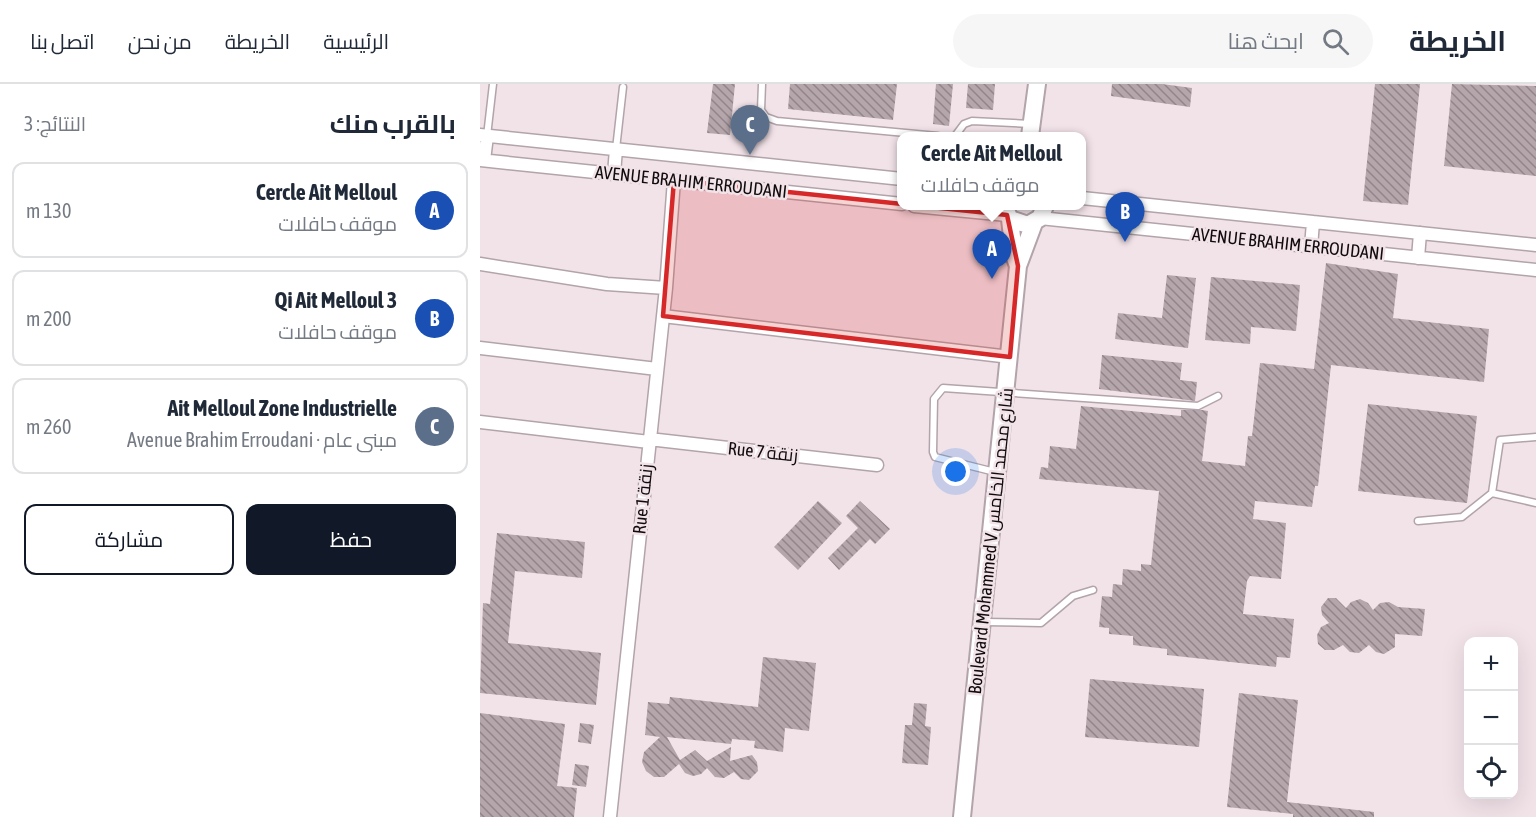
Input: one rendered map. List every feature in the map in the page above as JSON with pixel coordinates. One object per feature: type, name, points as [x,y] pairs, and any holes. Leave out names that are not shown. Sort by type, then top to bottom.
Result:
[{"type":"main road","points":[[1031,132],[1037,84]]},
{"type":"main road","points":[[1007,213],[1021,225],[1040,215]]},
{"type":"main road","name":"Boulevard Mohammed V شارع محمد الخامس","points":[[1007,213],[1018,266]]},
{"type":"main road","name":"Boulevard Mohammed V شارع محمد الخامس","points":[[962,817],[999,473],[1018,266],[1040,215]]},
{"type":"street","name":"AVENUE BRAHIM ERROUDANI","points":[[483,136],[897,178]]},
{"type":"street","points":[[482,160],[483,136]]},
{"type":"street","points":[[614,174],[616,149]]},
{"type":"street","name":"AVENUE BRAHIM ERROUDANI","points":[[482,160],[897,203]]},
{"type":"street","name":"Rue 1 زنقة","points":[[610,817],[666,288],[674,180]]},
{"type":"street","name":"AVENUE BRAHIM ERROUDANI","points":[[1086,198],[1536,245]]},
{"type":"street","points":[[967,210],[1007,213]]},
{"type":"street","name":"AVENUE BRAHIM ERROUDANI","points":[[1040,215],[1311,247],[1536,270]]},
{"type":"street","points":[[1311,247],[1313,222]]},
{"type":"street","points":[[1418,258],[1420,233]]},
{"type":"street","points":[[480,264],[608,284],[666,288]]},
{"type":"street","points":[[663,316],[1010,357]]},
{"type":"street","points":[[480,348],[657,369]]},
{"type":"street","name":"Rue 7 زنقة","points":[[480,423],[877,465]]},
{"type":"lane","points":[[483,136],[493,84]]},
{"type":"lane","points":[[762,84],[761,110],[766,117],[777,121],[897,132]]},
{"type":"lane","points":[[616,149],[623,87]]},
{"type":"lane","points":[[958,132],[964,124],[972,121],[1026,132]]},
{"type":"lane","points":[[999,473],[935,457],[933,452],[934,399],[944,388],[1198,406],[1218,396]]},
{"type":"lane","points":[[1418,521],[1462,517],[1492,494],[1500,440],[1536,437]]},
{"type":"lane","points":[[1492,494],[1536,503]]},
{"type":"lane","points":[[983,622],[1041,623],[1073,596],[1094,590]]},
{"type":"highlighted area","points":[[674,180],[1007,215],[1018,266],[1010,357],[663,316]]},
{"type":"building","points":[[713,84],[735,84],[730,135],[707,133]]},
{"type":"building","points":[[790,84],[897,84],[893,120],[788,109]]},
{"type":"building","points":[[936,84],[953,84],[949,126],[933,124]]},
{"type":"building","points":[[968,84],[995,84],[993,110],[966,108]]},
{"type":"building","points":[[1112,84],[1162,84],[1192,88],[1190,107],[1111,96]]},
{"type":"building","points":[[1375,84],[1420,84],[1408,205],[1363,201]]},
{"type":"building","points":[[1452,84],[1536,86],[1536,176],[1444,166]]},
{"type":"building","points":[[1326,263],[1398,274],[1393,318],[1489,329],[1484,382],[1331,365],[1318,486],[1315,486],[1312,507],[1255,501],[1253,519],[1286,523],[1281,579],[1250,576],[1247,581],[1243,614],[1294,619],[1290,658],[1277,657],[1276,667],[1167,655],[1167,649],[1133,645],[1133,636],[1109,634],[1109,628],[1099,627],[1102,596],[1112,597],[1113,584],[1122,585],[1123,569],[1141,571],[1141,564],[1151,565],[1159,491],[1039,479],[1041,467],[1048,468],[1050,446],[1076,449],[1081,406],[1181,416],[1181,410],[1202,410],[1208,411],[1202,461],[1245,466],[1248,436],[1252,436],[1260,363],[1314,369]]},
{"type":"building","points":[[1167,275],[1196,278],[1188,348],[1115,339],[1118,313],[1162,318]]},
{"type":"building","points":[[1211,277],[1300,285],[1296,331],[1251,327],[1250,344],[1205,340]]},
{"type":"building","points":[[1102,355],[1182,363],[1180,380],[1197,382],[1195,401],[1099,389]]},
{"type":"building","points":[[1368,404],[1477,416],[1467,503],[1358,491]]},
{"type":"building","points":[[818,501],[842,523],[798,570],[774,547]]},
{"type":"building","points":[[860,501],[890,529],[875,544],[870,539],[839,570],[828,558],[858,528],[846,516]]},
{"type":"building","points":[[497,533],[585,542],[582,578],[515,571],[508,643],[601,653],[596,705],[480,693],[483,603],[490,604]]},
{"type":"building","points":[[1328,598],[1336,598],[1346,608],[1351,602],[1360,599],[1368,603],[1373,610],[1380,603],[1389,602],[1398,607],[1425,609],[1422,636],[1395,634],[1395,647],[1384,654],[1376,652],[1369,645],[1359,653],[1350,652],[1343,645],[1334,650],[1325,650],[1318,644],[1317,635],[1321,627],[1329,623],[1322,615],[1321,607]]},
{"type":"building","points":[[763,657],[816,663],[809,731],[785,728],[783,752],[754,748],[755,741],[732,739],[731,744],[667,737],[680,760],[695,750],[707,761],[731,747],[730,761],[752,755],[757,762],[758,771],[749,780],[741,779],[734,772],[724,778],[715,777],[707,768],[701,774],[693,776],[685,773],[679,764],[664,777],[654,777],[646,771],[642,762],[644,752],[660,737],[645,735],[648,702],[669,704],[670,697],[758,707]]},
{"type":"building","points":[[1090,679],[1204,689],[1199,747],[1085,737]]},
{"type":"building","points":[[1239,693],[1298,700],[1287,802],[1374,812],[1374,817],[1293,817],[1293,814],[1227,807]]},
{"type":"building","points":[[914,703],[927,704],[925,726],[931,727],[928,765],[902,763],[905,725],[912,725]]},
{"type":"building","points":[[480,713],[565,724],[557,786],[577,788],[574,817],[480,817]]},
{"type":"building","points":[[580,723],[594,725],[591,744],[578,742]]},
{"type":"building","points":[[575,764],[589,766],[586,787],[572,785]]},
{"type":"place","name":"Ait Melloul Zone Industrielle","points":[[750,155]]},
{"type":"place","name":"Qi Ait Melloul 3","points":[[1125,242]]},
{"type":"place","name":"Cercle Ait Melloul","points":[[992,279]]}]
